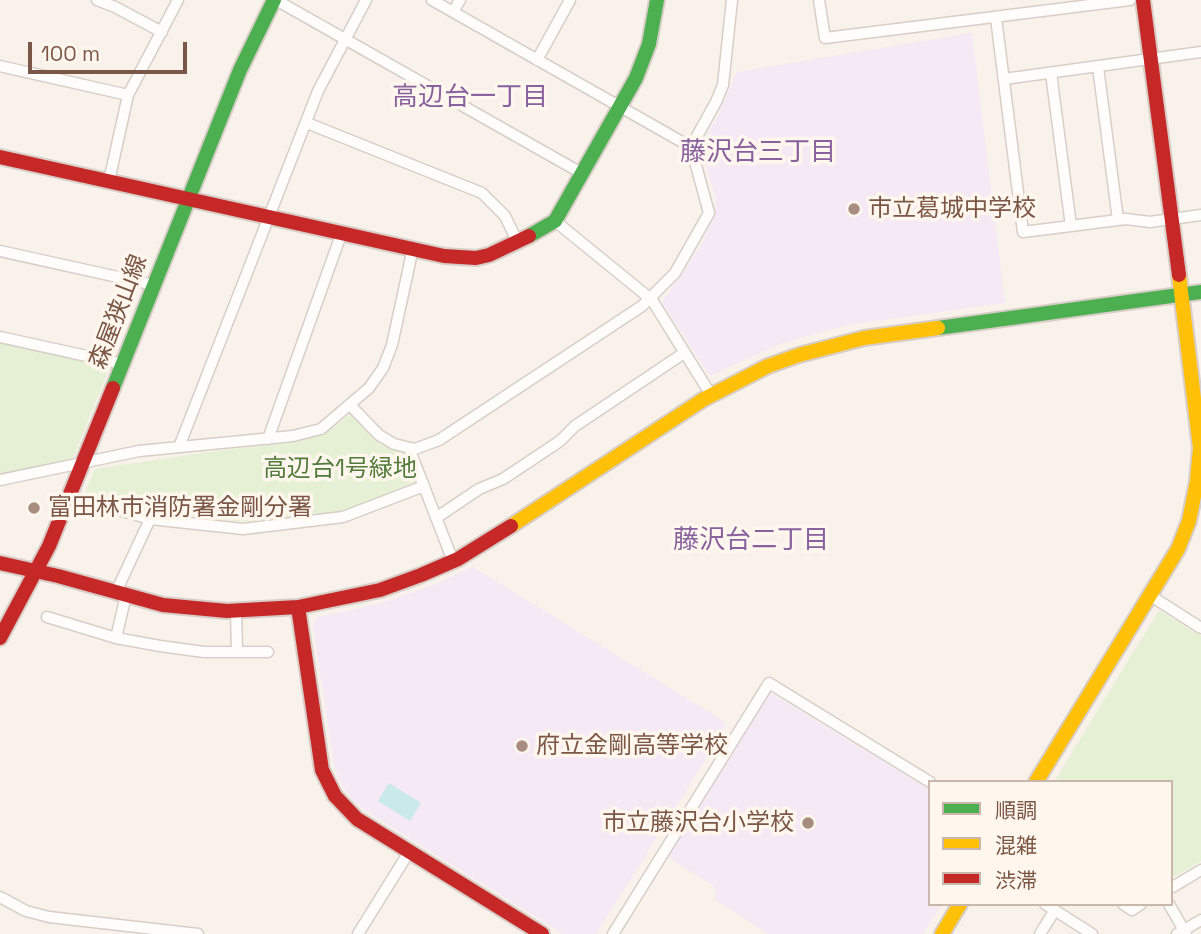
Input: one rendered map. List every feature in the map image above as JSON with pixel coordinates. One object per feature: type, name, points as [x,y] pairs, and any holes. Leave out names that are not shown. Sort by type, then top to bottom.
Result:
[{"type":"street","points":[[97,0],[162,32]]},
{"type":"street","points":[[109,181],[128,94],[178,0]]},
{"type":"street","points":[[275,0],[583,174]]},
{"type":"street","name":"森屋狭山線","points":[[0,638],[36,571],[70,496],[240,70],[275,0]]},
{"type":"street","points":[[179,447],[326,75],[366,0]]},
{"type":"street","points":[[432,0],[691,148]]},
{"type":"street","points":[[453,12],[460,0]]},
{"type":"street","points":[[537,60],[570,0]]},
{"type":"street","points":[[0,157],[454,258],[489,255],[555,220],[636,78],[646,52],[657,0]]},
{"type":"street","points":[[350,405],[386,440],[415,449],[439,440],[650,298],[674,273],[709,213],[691,148],[723,85],[732,0]]},
{"type":"street","points":[[819,0],[825,38],[996,18],[1066,4],[1130,0]]},
{"type":"street","points":[[1037,780],[1178,549],[1189,521],[1197,481],[1200,435],[1143,0]]},
{"type":"street","points":[[996,18],[1023,232],[1118,220],[1150,222],[1201,215]]},
{"type":"street","points":[[1004,79],[1201,52]]},
{"type":"street","points":[[0,66],[128,94]]},
{"type":"street","points":[[1098,66],[1118,220]]},
{"type":"street","points":[[1051,73],[1071,226]]},
{"type":"street","points":[[307,122],[482,193],[505,216],[517,241]]},
{"type":"street","points":[[555,220],[650,298],[711,395]]},
{"type":"street","points":[[268,439],[342,232]]},
{"type":"street","points":[[0,480],[139,451],[293,436],[321,429],[377,379],[388,358],[413,248]]},
{"type":"street","points":[[0,251],[154,285]]},
{"type":"street","points":[[0,563],[163,604],[236,610],[298,607],[380,590],[453,561],[496,536],[711,395],[778,362],[864,338],[1201,292]]},
{"type":"street","points":[[0,337],[123,364]]},
{"type":"street","points":[[436,518],[479,489],[503,479],[560,441],[575,426],[684,353]]},
{"type":"street","points":[[409,448],[453,561]]},
{"type":"street","points":[[70,496],[150,519],[243,529],[343,517],[424,486]]},
{"type":"street","points":[[116,638],[121,593],[150,519]]},
{"type":"street","points":[[1151,596],[1201,628]]},
{"type":"street","points":[[298,607],[320,760],[328,785],[345,809],[542,934]]},
{"type":"street","points":[[236,610],[237,652]]},
{"type":"street","points":[[47,618],[116,638],[204,652],[268,652]]},
{"type":"street","points":[[613,934],[769,682],[928,781]]},
{"type":"street","points":[[358,934],[409,852]]},
{"type":"street","points":[[1173,887],[1201,870]]},
{"type":"street","points":[[0,897],[26,911],[49,917],[198,934]]},
{"type":"street","points":[[942,934],[959,906]]},
{"type":"street","points":[[1170,906],[1182,933],[1201,920]]},
{"type":"street","points":[[1040,934],[1050,907],[1092,934]]},
{"type":"shaded area","name":"市立葛城中学校","points":[[972,33],[1005,303],[847,325],[780,344],[710,376],[662,302],[699,249],[712,220],[716,198],[701,145],[718,116],[737,72]]},
{"type":"shaded area","name":"府立金剛高等学校","points":[[473,567],[722,720],[726,727],[596,934],[563,934],[369,813],[353,800],[341,784],[334,766],[313,624],[319,617],[378,604],[431,586]]},
{"type":"shaded area","name":"市立藤沢台小学校","points":[[769,692],[928,789],[928,906],[941,906],[923,934],[768,934],[716,900],[714,886],[666,856]]},
{"type":"green space","points":[[0,341],[110,366],[73,458],[0,474]]},
{"type":"green space","name":"高辺台1号緑地","points":[[351,414],[380,444],[404,453],[416,483],[341,513],[256,522],[145,512],[85,493],[95,469],[289,443],[329,430]]},
{"type":"green space","points":[[1159,610],[1201,636],[1201,861],[1173,878],[1173,780],[1055,780]]},
{"type":"water","points":[[389,783],[421,803],[410,821],[378,801]]},
{"type":"traffic: fast","points":[[113,388],[240,70],[274,0]]},
{"type":"traffic: fast","points":[[529,236],[555,221],[636,78],[649,44],[657,0]]},
{"type":"traffic: fast","points":[[938,328],[1201,292]]},
{"type":"traffic: slow","points":[[1037,780],[1178,549],[1189,521],[1200,448],[1179,275]]},
{"type":"traffic: slow","points":[[511,526],[704,399],[768,366],[864,338],[938,328]]},
{"type":"traffic: slow","points":[[942,934],[959,906]]},
{"type":"traffic: jam","points":[[1143,0],[1179,275]]},
{"type":"traffic: jam","points":[[0,157],[444,256],[476,258],[489,255],[529,236]]},
{"type":"traffic: jam","points":[[0,638],[49,546],[113,388]]},
{"type":"traffic: jam","points":[[0,563],[163,605],[227,611],[298,607],[380,590],[421,575],[458,559],[511,526]]},
{"type":"traffic: jam","points":[[298,607],[322,770],[335,796],[357,819],[542,934]]},
{"type":"place","name":"市立葛城中学校","points":[[854,209]]},
{"type":"place","name":"富田林市消防署金剛分署","points":[[34,508]]},
{"type":"place","name":"府立金剛高等学校","points":[[522,746]]},
{"type":"place","name":"市立藤沢台小学校","points":[[808,823]]},
{"type":"district","name":"高辺台一丁目","points":[[470,98]]},
{"type":"district","name":"藤沢台三丁目","points":[[758,153]]},
{"type":"district","name":"藤沢台二丁目","points":[[751,541]]}]
